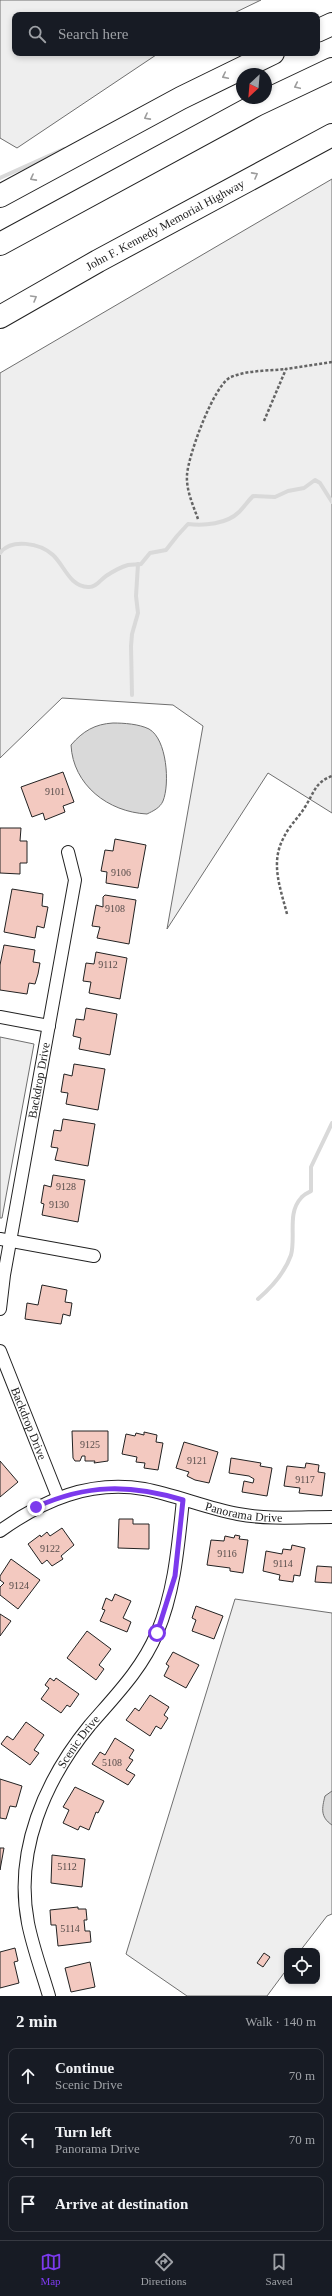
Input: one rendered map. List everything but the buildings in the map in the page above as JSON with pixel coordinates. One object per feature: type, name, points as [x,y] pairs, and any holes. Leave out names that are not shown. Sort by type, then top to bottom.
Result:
[{"type":"highway","points":[[320,30],[332,24]]},
{"type":"highway","points":[[0,196],[182,98],[267,56]]},
{"type":"highway","points":[[0,244],[256,105],[332,69]]},
{"type":"highway","name":"John F. Kennedy Memorial Highway","points":[[0,317],[165,224],[332,135]]},
{"type":"street","name":"Backdrop Drive","points":[[0,1309],[6,1240],[49,1026],[75,880],[68,852]]},
{"type":"street","points":[[0,1017],[49,1026]]},
{"type":"street","points":[[6,1240],[94,1256]]},
{"type":"street","name":"Backdrop Drive","points":[[0,1351],[58,1497]]},
{"type":"street","name":"Panorama Drive","points":[[0,1531],[36,1507],[58,1497],[87,1490],[125,1488],[144,1489],[218,1510],[255,1516],[332,1517]]},
{"type":"street","name":"Scenic Drive","points":[[49,1996],[28,1923],[26,1883],[29,1851],[35,1820],[62,1762],[90,1726],[129,1681],[157,1633],[175,1576],[183,1500]]},
{"type":"path","points":[[198,519],[187,487],[188,466],[215,395],[230,377],[249,372],[286,369],[332,362]]},
{"type":"path","points":[[264,421],[286,369]]},
{"type":"path","points":[[286,914],[276,866],[278,851],[284,836],[305,808],[317,784],[332,776]]},
{"type":"shaded area","points":[[0,0],[261,0],[236,12],[12,12],[12,56],[155,56],[17,148],[0,138]]},
{"type":"shaded area","points":[[332,179],[332,813],[268,773],[167,929],[203,726],[173,705],[62,698],[0,758],[0,373]]},
{"type":"shaded area","points":[[113,723],[131,724],[145,727],[155,734],[160,742],[165,762],[165,793],[160,806],[147,814],[119,808],[106,802],[95,794],[78,772],[73,759],[71,745],[80,736],[95,727]]},
{"type":"shaded area","points":[[0,1037],[34,1044],[2,1218],[0,1218]]},
{"type":"shaded area","points":[[235,1599],[332,1613],[332,1914],[327,1916],[302,1948],[284,1948],[284,1973],[267,1996],[187,1996],[126,1954]]},
{"type":"shaded area","points":[[332,1791],[332,1825],[325,1819],[323,1808],[325,1796]]},
{"type":"waterway","points":[[0,178],[64,149]]},
{"type":"waterway","points":[[0,553],[11,545],[33,545],[53,555],[76,583],[82,586],[91,587],[120,568],[128,565],[141,564],[150,553],[166,550],[188,524],[201,525],[222,522],[234,516],[253,496],[275,497],[288,491],[304,488],[315,480],[320,483],[332,502]]},
{"type":"waterway","points":[[132,695],[131,646],[132,634],[138,613],[136,596],[138,564]]},
{"type":"waterway","points":[[258,1299],[278,1279],[291,1255],[294,1211],[302,1197],[311,1191],[311,1167],[332,1123]]},
{"type":"route","points":[[36,1507],[58,1497],[87,1490],[105,1488],[144,1489],[183,1500],[175,1576],[157,1633]]}]
